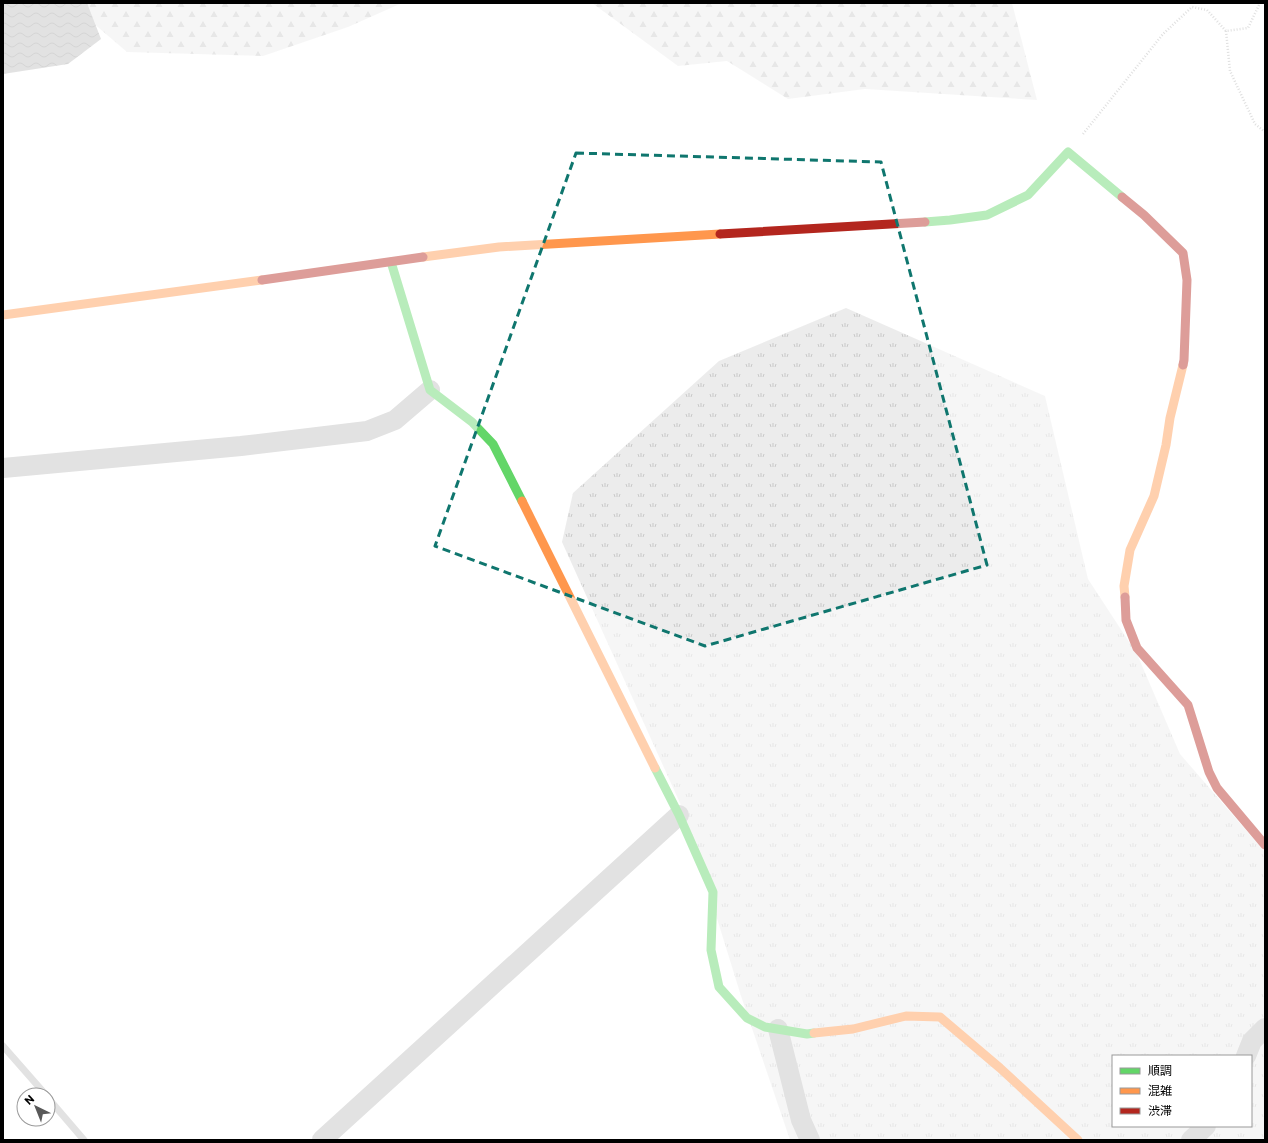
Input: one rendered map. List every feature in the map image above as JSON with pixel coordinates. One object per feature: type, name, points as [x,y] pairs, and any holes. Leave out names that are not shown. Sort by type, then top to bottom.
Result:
[{"type":"street","points":[[3,314],[499,248],[833,228],[950,220],[987,215],[1028,195],[1068,152],[1144,215],[1183,253],[1187,280],[1184,360],[1154,496],[1130,550],[1124,586],[1126,620],[1137,648],[1188,705],[1209,772],[1217,788],[1265,845]]},
{"type":"street","points":[[391,262],[430,390],[472,422],[493,444],[679,815],[713,892],[711,950],[719,988],[747,1018],[765,1027],[807,1034],[853,1029],[906,1016],[940,1017],[1000,1068],[1078,1140]]},
{"type":"street","points":[[3,468],[241,446],[367,431],[395,420],[430,390]]},
{"type":"street","points":[[322,1140],[679,815]]},
{"type":"street","points":[[1246,1055],[1252,1041],[1265,1028]]},
{"type":"street","points":[[778,1029],[801,1120],[810,1140]]},
{"type":"street","points":[[1191,1140],[1205,1127]]},
{"type":"path","points":[[1226,31],[1248,28],[1260,3]]},
{"type":"path","points":[[1068,152],[1163,34],[1192,7],[1207,10],[1226,31],[1230,71],[1255,124],[1265,132]]},
{"type":"highlighted area","points":[[576,153],[881,162],[987,565],[705,646],[435,546]]},
{"type":"green space","points":[[71,3],[402,3],[348,27],[263,56],[127,52]]},
{"type":"green space","points":[[592,3],[1012,3],[1037,100],[865,89],[788,99],[727,61],[678,66]]},
{"type":"green space","points":[[846,308],[1045,396],[1088,579],[1137,654],[1180,754],[1265,852],[1265,1140],[790,1140],[741,996],[684,812],[562,542],[573,493],[719,361]]},
{"type":"water","points":[[3,3],[87,3],[101,39],[68,64],[3,74]]},
{"type":"waterway","points":[[3,1046],[39,1087]]},
{"type":"waterway","points":[[56,1107],[84,1140]]},
{"type":"traffic: fast","points":[[925,222],[987,215],[1028,195],[1068,152],[1122,197]]},
{"type":"traffic: fast","points":[[391,262],[430,390],[472,422],[493,444],[522,501]]},
{"type":"traffic: fast","points":[[655,768],[679,815],[713,892],[711,950],[719,987],[747,1018],[765,1027],[807,1034],[814,1033]]},
{"type":"traffic: slow","points":[[423,257],[499,247],[720,234]]},
{"type":"traffic: slow","points":[[3,315],[262,280]]},
{"type":"traffic: slow","points":[[1125,597],[1124,586],[1130,550],[1154,496],[1166,445],[1170,418],[1183,365]]},
{"type":"traffic: slow","points":[[522,501],[655,768]]},
{"type":"traffic: slow","points":[[814,1033],[853,1029],[906,1016],[940,1017],[1000,1068],[1078,1140]]},
{"type":"traffic: jam","points":[[1122,197],[1144,215],[1183,253],[1187,280],[1183,365]]},
{"type":"traffic: jam","points":[[720,234],[925,222]]},
{"type":"traffic: jam","points":[[262,280],[423,257]]},
{"type":"traffic: jam","points":[[1125,597],[1126,620],[1137,648],[1188,705],[1209,772],[1217,788],[1265,845]]}]
